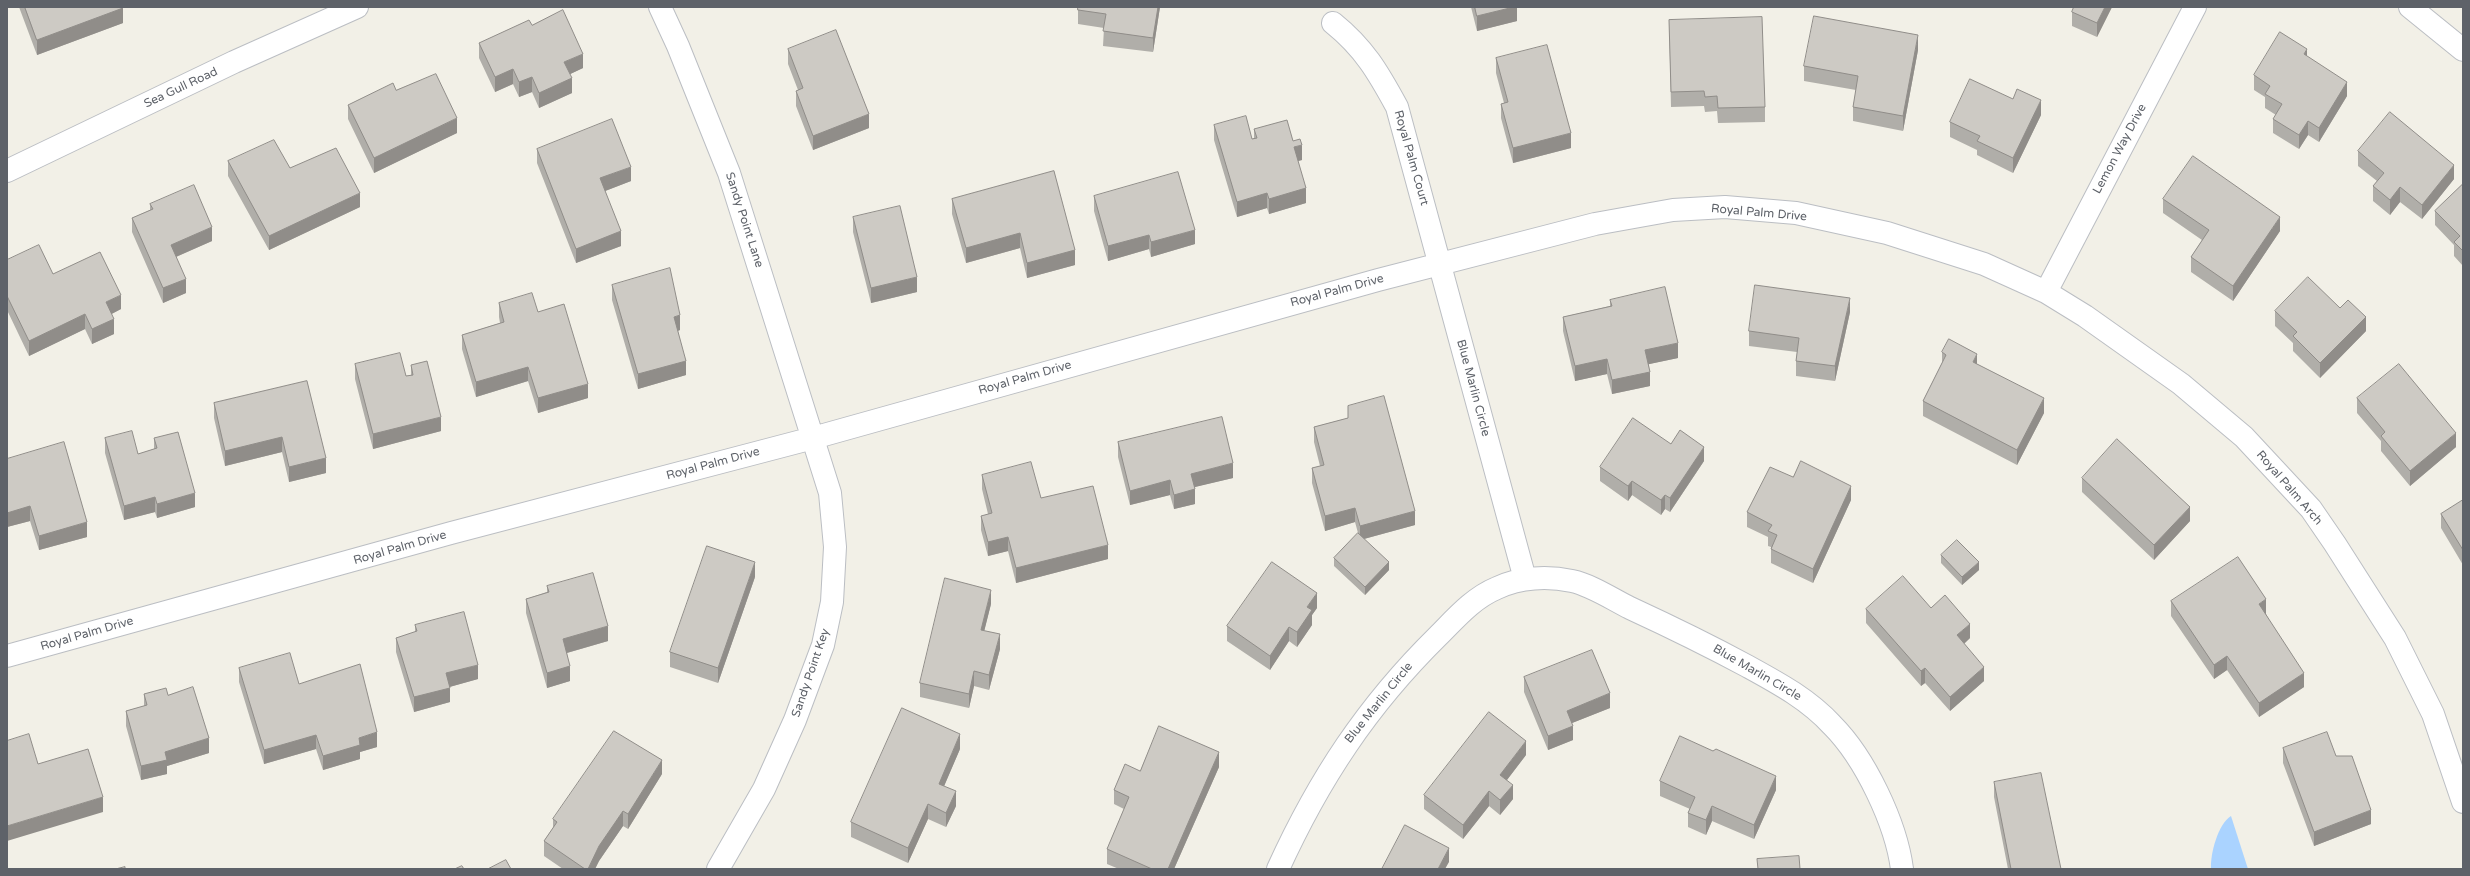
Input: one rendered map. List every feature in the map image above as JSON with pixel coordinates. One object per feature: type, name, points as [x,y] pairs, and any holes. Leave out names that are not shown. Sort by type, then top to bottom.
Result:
[{"type":"street","name":"Sea Gull Road","points":[[7,171],[227,66],[357,7]]},
{"type":"street","name":"Sandy Point Lane","points":[[660,7],[678,46],[729,173],[813,438]]},
{"type":"street","name":"Lemon Way Drive","points":[[2046,292],[2195,7]]},
{"type":"street","points":[[2410,7],[2463,50]]},
{"type":"street","name":"Royal Palm Court","points":[[1333,23],[1346,33],[1374,64],[1397,107],[1440,265]]},
{"type":"street","name":"Royal Palm Drive","points":[[7,656],[451,533],[813,438],[1378,280],[1595,224],[1673,210],[1725,207],[1796,213],[1887,233],[1984,264],[2046,292]]},
{"type":"street","name":"Blue Marlin Circle","points":[[1440,265],[1525,579]]},
{"type":"street","name":"Royal Palm Arch","points":[[2046,292],[2084,316],[2181,384],[2244,437],[2311,509],[2395,638],[2433,714],[2463,802]]},
{"type":"street","name":"Sandy Point Key","points":[[718,869],[764,789],[795,720],[823,644],[832,602],[835,548],[830,494],[813,438]]},
{"type":"street","name":"Blue Marlin Circle","points":[[1278,869],[1302,815],[1349,739],[1403,670],[1469,605],[1497,588],[1525,579],[1541,578],[1574,581],[1699,640],[1798,694],[1832,725],[1861,761],[1881,802],[1901,857],[1902,869]]},
{"type":"water","points":[[2231,816],[2248,869],[2211,869],[2213,848],[2219,832],[2226,820]]},
{"type":"building","points":[[25,7],[123,7],[123,8],[37,40]]},
{"type":"building","points":[[1078,7],[1158,7],[1153,38],[1103,31],[1106,14],[1078,10]]},
{"type":"building","points":[[1475,7],[1514,7],[1477,16]]},
{"type":"building","points":[[2074,7],[2105,7],[2097,23],[2072,12]]},
{"type":"building","points":[[563,10],[583,54],[564,62],[572,78],[539,93],[532,77],[519,82],[513,69],[495,77],[479,43],[529,20],[532,25]]},
{"type":"building","points":[[1814,16],[1918,35],[1903,116],[1853,107],[1858,76],[1804,66]]},
{"type":"building","points":[[1762,17],[1765,107],[1718,108],[1717,96],[1705,97],[1704,91],[1671,92],[1669,20]]},
{"type":"building","points":[[836,30],[869,114],[813,136],[796,91],[803,88],[788,49]]},
{"type":"building","points":[[2280,32],[2307,49],[2304,54],[2347,82],[2319,128],[2308,121],[2299,135],[2273,119],[2282,104],[2265,94],[2270,86],[2254,75]]},
{"type":"building","points":[[1547,45],[1571,133],[1513,148],[1501,104],[1508,102],[1496,58]]},
{"type":"building","points":[[436,74],[457,118],[374,158],[348,105],[393,83],[396,90]]},
{"type":"building","points":[[1970,79],[2013,99],[2017,89],[2041,100],[2013,158],[1977,141],[1980,136],[1950,122]]},
{"type":"building","points":[[2390,112],[2454,165],[2422,205],[2400,187],[2390,200],[2373,186],[2384,173],[2358,151]]},
{"type":"building","points":[[1246,116],[1252,139],[1257,138],[1254,129],[1287,120],[1293,141],[1300,139],[1302,145],[1294,147],[1306,188],[1269,199],[1267,193],[1237,202],[1214,125]]},
{"type":"building","points":[[612,119],[631,167],[600,178],[621,231],[576,249],[537,149]]},
{"type":"building","points":[[274,140],[290,168],[336,148],[360,193],[269,236],[228,161]]},
{"type":"building","points":[[2193,156],[2280,217],[2233,286],[2191,257],[2209,230],[2163,199]]},
{"type":"building","points":[[1054,171],[1075,250],[1027,263],[1020,233],[966,248],[952,199]]},
{"type":"building","points":[[1178,172],[1195,230],[1151,242],[1149,235],[1108,246],[1094,196]]},
{"type":"building","points":[[2463,184],[2463,251],[2454,242],[2460,236],[2435,211]]},
{"type":"building","points":[[194,185],[212,227],[171,245],[186,279],[163,288],[132,218],[153,209],[150,204]]},
{"type":"building","points":[[900,206],[917,277],[871,288],[853,217]]},
{"type":"building","points":[[39,245],[53,274],[100,252],[121,295],[106,302],[114,319],[92,329],[85,314],[29,341],[7,296],[7,260]]},
{"type":"building","points":[[670,268],[680,315],[674,317],[686,361],[638,374],[612,285]]},
{"type":"building","points":[[2308,277],[2340,308],[2348,300],[2366,317],[2320,363],[2293,336],[2297,332],[2275,311]]},
{"type":"building","points":[[1755,285],[1850,298],[1835,366],[1796,361],[1799,338],[1749,331]]},
{"type":"building","points":[[1665,287],[1678,343],[1645,350],[1650,372],[1612,380],[1607,359],[1575,366],[1563,317],[1612,306],[1610,300]]},
{"type":"building","points":[[532,293],[538,312],[564,304],[588,384],[538,398],[528,367],[476,382],[462,335],[504,322],[499,303]]},
{"type":"building","points":[[1949,339],[1977,354],[1973,362],[2044,398],[2017,450],[1923,401],[1946,355],[1942,352]]},
{"type":"building","points":[[400,353],[406,376],[413,375],[411,365],[427,361],[441,417],[373,434],[355,364]]},
{"type":"building","points":[[2399,364],[2456,433],[2410,471],[2381,436],[2385,432],[2357,398]]},
{"type":"building","points":[[307,381],[326,458],[289,467],[282,437],[225,451],[214,403]]},
{"type":"building","points":[[1384,396],[1415,511],[1360,526],[1355,508],[1325,516],[1312,468],[1324,465],[1314,427],[1348,418],[1348,406]]},
{"type":"building","points":[[1222,417],[1233,463],[1191,474],[1195,489],[1174,495],[1170,480],[1130,491],[1118,442]]},
{"type":"building","points":[[1633,418],[1671,444],[1680,430],[1704,447],[1670,498],[1665,495],[1661,500],[1632,481],[1628,486],[1600,467]]},
{"type":"building","points":[[132,431],[138,454],[157,448],[154,438],[178,432],[195,493],[157,504],[155,497],[124,506],[105,438]]},
{"type":"building","points":[[2117,439],[2190,507],[2154,545],[2082,478]]},
{"type":"building","points":[[64,442],[87,522],[39,536],[30,506],[7,513],[7,459]]},
{"type":"building","points":[[1801,461],[1851,486],[1813,569],[1771,549],[1777,535],[1768,531],[1772,525],[1747,512],[1770,467],[1793,477]]},
{"type":"building","points":[[1031,462],[1041,498],[1093,486],[1108,545],[1016,568],[1008,537],[988,542],[981,516],[992,513],[982,475]]},
{"type":"building","points":[[2463,500],[2463,550],[2441,514]]},
{"type":"building","points":[[1358,533],[1389,562],[1365,587],[1334,558]]},
{"type":"building","points":[[1957,540],[1979,562],[1962,577],[1941,555]]},
{"type":"building","points":[[707,546],[755,562],[718,668],[670,652]]},
{"type":"building","points":[[2238,557],[2266,599],[2259,604],[2304,673],[2259,703],[2227,656],[2214,665],[2171,601]]},
{"type":"building","points":[[1272,562],[1317,593],[1307,607],[1312,610],[1297,632],[1289,627],[1270,656],[1227,626]]},
{"type":"building","points":[[593,573],[608,626],[563,639],[570,666],[547,673],[526,599],[549,592],[547,586]]},
{"type":"building","points":[[1903,576],[1931,608],[1945,595],[1970,624],[1957,635],[1984,667],[1950,697],[1925,668],[1921,671],[1866,609]]},
{"type":"building","points":[[945,578],[991,590],[981,630],[1000,634],[989,675],[974,671],[969,694],[920,683]]},
{"type":"building","points":[[464,612],[478,665],[446,673],[450,688],[414,697],[396,638],[417,631],[415,625]]},
{"type":"building","points":[[1592,650],[1610,693],[1567,711],[1573,726],[1548,736],[1524,677]]},
{"type":"building","points":[[290,653],[299,684],[360,664],[377,732],[359,738],[360,745],[323,756],[316,735],[264,750],[239,668]]},
{"type":"building","points":[[193,687],[209,738],[165,752],[167,760],[141,766],[126,711],[147,705],[144,694],[166,688],[168,695]]},
{"type":"building","points":[[902,708],[960,734],[939,784],[956,791],[946,813],[928,804],[908,848],[851,822]]},
{"type":"building","points":[[1489,712],[1526,741],[1500,775],[1513,785],[1500,800],[1489,791],[1463,825],[1424,795]]},
{"type":"building","points":[[1159,726],[1219,752],[1168,869],[1152,869],[1107,849],[1129,797],[1114,790],[1125,764],[1140,771]]},
{"type":"building","points":[[614,731],[662,760],[628,814],[623,811],[599,846],[588,869],[585,869],[544,841],[557,822],[553,819]]},
{"type":"building","points":[[2327,732],[2336,756],[2352,756],[2371,810],[2314,832],[2283,748]]},
{"type":"building","points":[[29,734],[38,764],[88,749],[103,797],[7,826],[7,741]]},
{"type":"building","points":[[1680,736],[1713,751],[1716,749],[1776,776],[1754,825],[1712,806],[1706,820],[1688,813],[1695,797],[1660,781]]},
{"type":"building","points":[[2041,773],[2061,869],[2011,869],[1994,782]]},
{"type":"building","points":[[1405,825],[1449,848],[1438,869],[1382,869]]},
{"type":"building","points":[[1799,856],[1800,869],[1758,869],[1757,859]]},
{"type":"building","points":[[506,860],[511,869],[488,869]]},
{"type":"building","points":[[462,866],[464,869],[455,869]]}]
